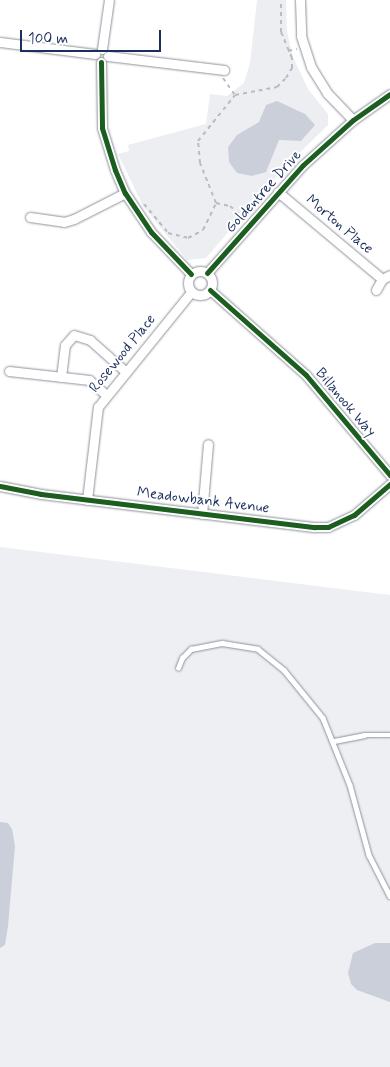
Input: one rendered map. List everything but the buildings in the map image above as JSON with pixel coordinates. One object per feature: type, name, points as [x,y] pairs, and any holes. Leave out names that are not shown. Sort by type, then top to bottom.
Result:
[{"type":"street","points":[[109,0],[102,55],[102,128],[107,150],[125,193],[135,208],[165,250],[192,274]]},
{"type":"street","points":[[300,0],[300,30],[311,67],[327,93],[353,120]]},
{"type":"street","points":[[0,42],[102,55],[224,74]]},
{"type":"street","name":"Goldentree Drive","points":[[207,273],[278,192],[353,120],[390,94]]},
{"type":"street","name":"Morton Place","points":[[278,192],[386,277],[376,290]]},
{"type":"street","points":[[30,217],[64,222],[74,219],[125,193]]},
{"type":"street","points":[[201,271],[207,273],[212,283],[210,290],[200,295],[191,292],[188,281],[192,274],[201,271]]},
{"type":"street","name":"Billanook Way","points":[[210,290],[306,375],[390,475]]},
{"type":"street","name":"Rosewood Place","points":[[87,500],[95,419],[98,407],[191,292]]},
{"type":"street","points":[[62,377],[65,345],[74,335],[90,340],[126,372]]},
{"type":"street","points":[[9,371],[88,380],[106,395]]},
{"type":"street","points":[[202,514],[208,444]]},
{"type":"street","name":"Meadowbank Avenue","points":[[0,486],[87,500],[328,527],[354,515],[390,484]]},
{"type":"lane","points":[[178,668],[182,658],[191,649],[205,644],[222,643],[258,649],[284,670],[323,718],[334,741],[350,786],[369,855],[390,896]]},
{"type":"lane","points":[[334,741],[364,735],[390,735]]},
{"type":"path","points":[[135,208],[145,203],[168,233],[188,238],[203,230],[216,203],[200,163],[198,140],[234,95],[277,87],[292,68],[292,58],[281,32],[280,0]]},
{"type":"path","points":[[224,74],[234,95]]},
{"type":"path","points":[[216,203],[230,206],[251,225]]},
{"type":"shaded area","points":[[257,0],[286,0],[287,31],[293,57],[308,89],[328,114],[328,125],[282,170],[206,258],[187,260],[143,206],[118,154],[129,151],[128,145],[206,124],[210,94],[227,96],[244,83],[250,63]]},
{"type":"shaded area","points":[[277,101],[305,114],[315,125],[301,141],[279,140],[266,172],[252,176],[237,173],[229,162],[228,147],[237,135],[259,122],[266,105]]},
{"type":"shaded area","points":[[0,547],[390,595],[390,1067],[0,1067]]},
{"type":"shaded area","points":[[0,822],[8,823],[12,829],[15,846],[8,926],[5,945],[0,948]]},
{"type":"shaded area","points":[[375,943],[390,943],[390,1002],[357,990],[351,984],[348,973],[353,953]]},
{"type":"cycle path","points":[[101,62],[102,128],[115,170],[125,193],[151,232],[191,274]]},
{"type":"cycle path","points":[[207,273],[303,165],[353,120],[390,94]]},
{"type":"cycle path","points":[[210,290],[306,375],[390,475]]},
{"type":"cycle path","points":[[0,486],[41,494],[328,527],[354,515],[390,484]]}]
